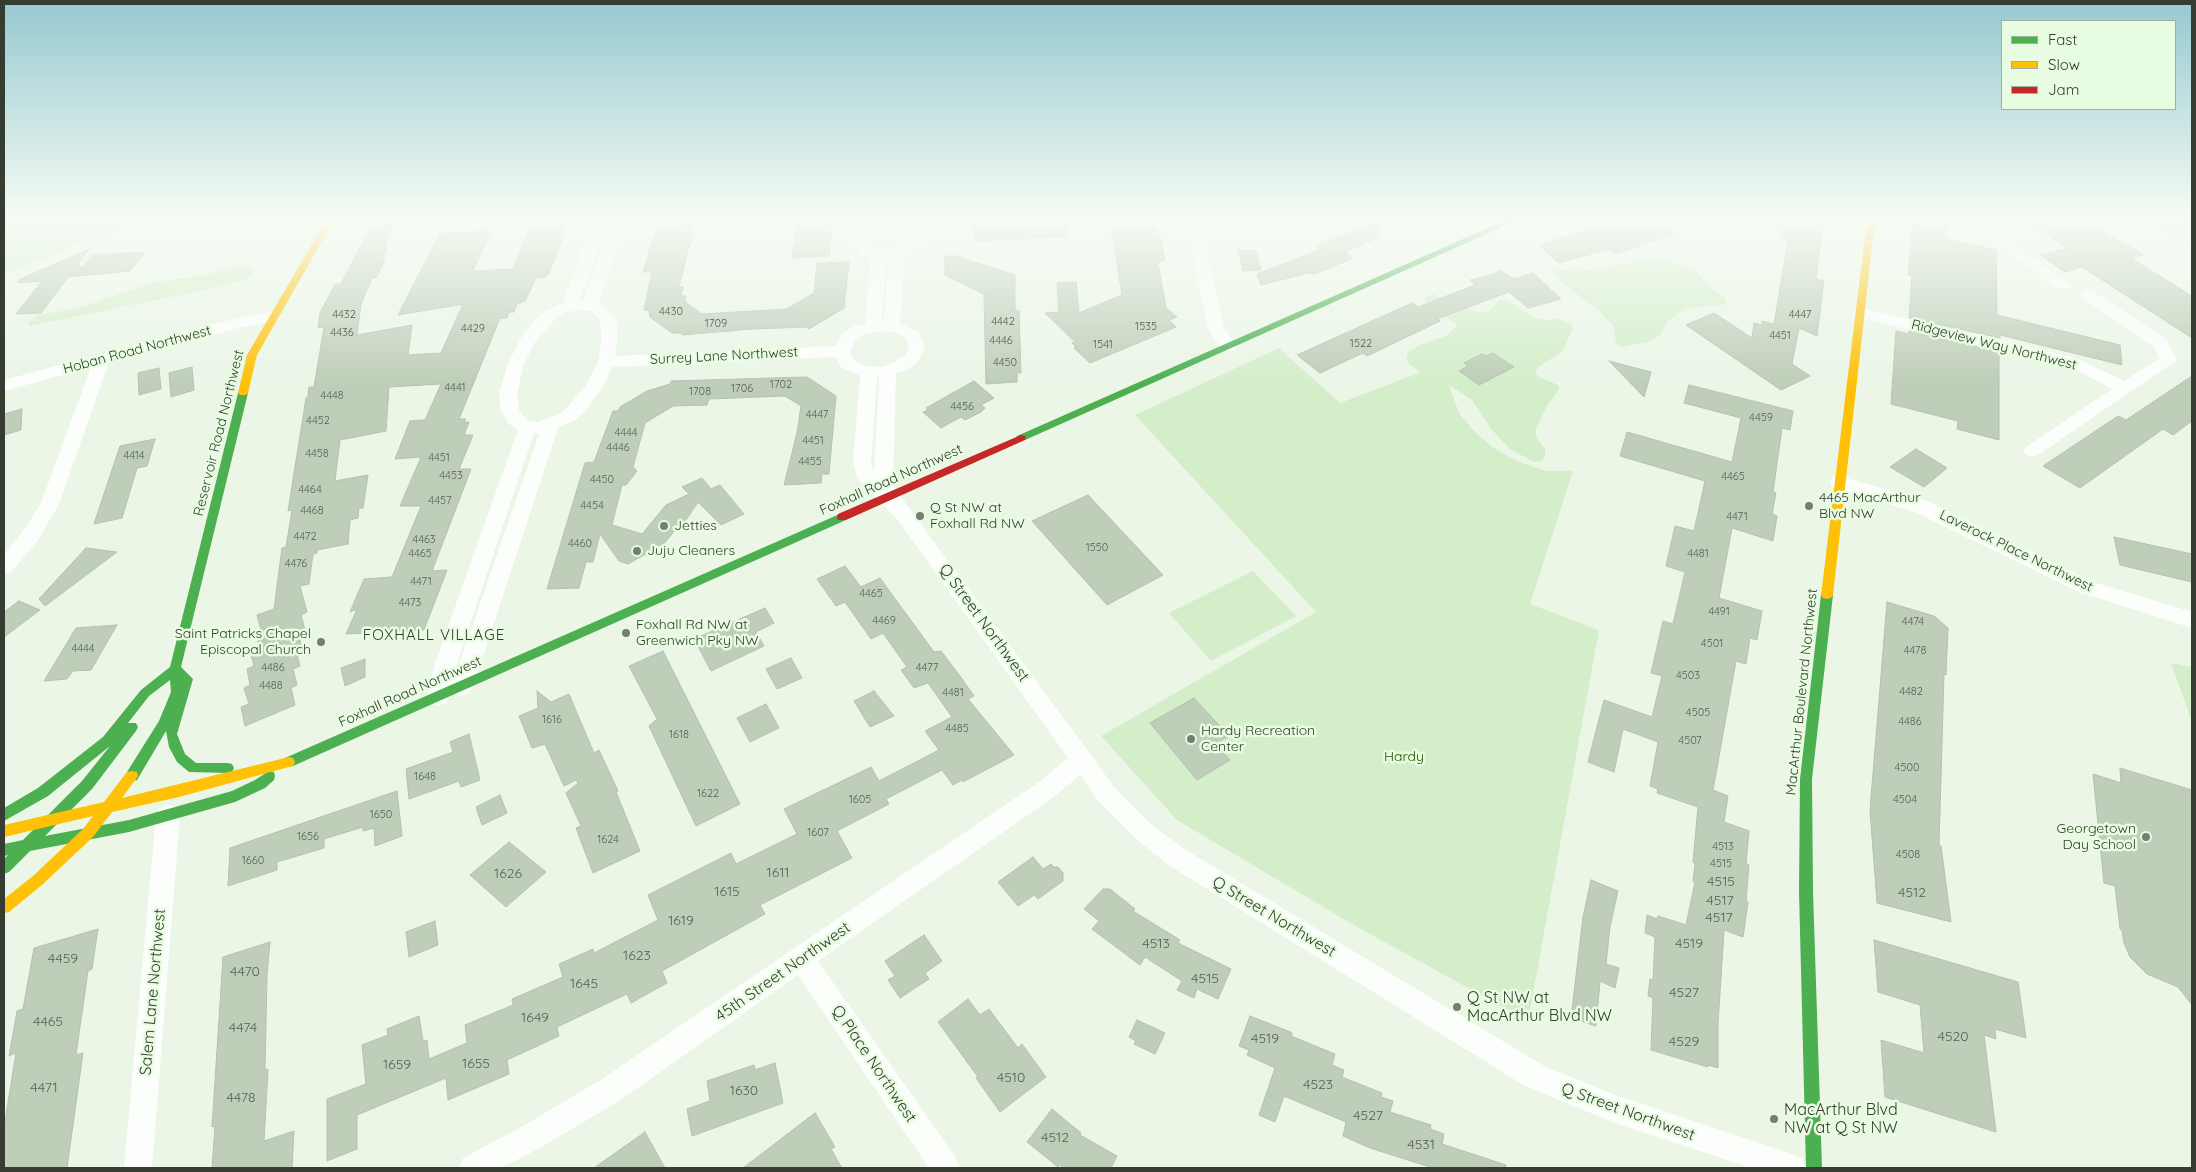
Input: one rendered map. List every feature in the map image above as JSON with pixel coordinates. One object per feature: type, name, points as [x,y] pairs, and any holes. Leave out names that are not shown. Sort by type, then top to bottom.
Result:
[{"type":"main road","name":"Reservoir Road Northwest","points":[[4,907],[38,880],[88,833],[130,780],[164,723],[177,692],[175,669],[250,363],[257,344],[297,275]]},
{"type":"main road","name":"Foxhall Road Northwest","points":[[4,831],[179,791],[256,769],[279,766],[462,687],[1391,275]]},
{"type":"main road","name":"MacArthur Boulevard Northwest","points":[[1814,1168],[1806,891],[1806,779],[1865,275]]},
{"type":"main road","name":"Reservoir Road Northwest","points":[[4,868],[87,785],[134,725],[149,700],[175,669]]},
{"type":"main road","points":[[4,815],[43,792],[107,741],[145,693],[175,669],[187,679],[171,734],[181,758],[193,768],[226,769],[255,764],[279,766]]},
{"type":"main road","name":"Foxhall Road Northwest","points":[[4,850],[130,826],[235,796],[260,784],[279,766]]},
{"type":"street","points":[[570,306],[581,275]]},
{"type":"street","points":[[590,305],[600,275]]},
{"type":"street","points":[[873,327],[877,275]]},
{"type":"street","points":[[892,326],[895,275]]},
{"type":"street","points":[[1205,275],[1216,328],[1229,346]]},
{"type":"street","points":[[2049,275],[2064,285]]},
{"type":"street","points":[[2032,451],[2170,360],[2160,343],[2088,295]]},
{"type":"street","points":[[590,305],[604,312],[608,319],[610,337],[606,362],[594,387],[580,406],[569,416],[551,424],[538,428],[514,420],[510,411],[508,393],[516,364],[527,341],[540,324],[551,314],[570,306],[590,305]]},
{"type":"street","name":"Ridgeview Way Northwest","points":[[1860,313],[2076,364],[2125,388]]},
{"type":"street","name":"Hoban Road Northwest","points":[[4,385],[241,322],[272,317]]},
{"type":"street","points":[[892,326],[902,328],[913,336],[917,347],[912,358],[900,367],[888,370],[862,371],[847,363],[842,351],[848,338],[860,330],[892,326]]},
{"type":"street","name":"Surrey Lane Northwest","points":[[606,362],[842,351]]},
{"type":"street","points":[[4,567],[32,535],[50,504],[102,359]]},
{"type":"street","name":"Q Street Northwest","points":[[888,370],[883,464],[884,486],[889,497]]},
{"type":"street","name":"Q Street Northwest","points":[[869,371],[862,463],[867,479],[889,497],[917,531],[1107,795],[1144,833],[1169,852],[1535,1076],[1586,1098],[1792,1168]]},
{"type":"street","points":[[462,687],[551,424]]},
{"type":"street","points":[[438,697],[446,663],[528,426]]},
{"type":"street","name":"Laverock Place Northwest","points":[[1839,482],[1920,506],[2086,587],[2192,620]]},
{"type":"street","name":"45th Street Northwest","points":[[473,1168],[528,1140],[609,1091],[1053,784],[1082,760]]},
{"type":"street","name":"Salem Lane Northwest","points":[[138,1168],[168,816]]},
{"type":"street","name":"Q Place Northwest","points":[[802,959],[946,1168]]},
{"type":"green space","points":[[205,275],[252,275],[244,280],[220,287],[29,326],[29,322],[38,315],[79,308],[154,282]]},
{"type":"green space","points":[[1555,275],[1700,275],[1705,283],[1727,300],[1725,305],[1685,308],[1668,321],[1660,335],[1651,341],[1623,347],[1616,345],[1614,327],[1597,309],[1561,282]]},
{"type":"green space","name":"Hardy","points":[[1433,294],[1464,308],[1480,312],[1489,311],[1500,299],[1507,300],[1534,318],[1544,320],[1558,319],[1571,324],[1573,328],[1563,351],[1537,368],[1535,373],[1539,377],[1558,385],[1559,389],[1547,406],[1535,431],[1536,437],[1545,449],[1545,456],[1542,461],[1534,462],[1510,449],[1491,429],[1472,400],[1449,385],[1459,413],[1473,430],[1492,447],[1519,462],[1547,471],[1573,471],[1530,604],[1599,630],[1528,1021],[1352,924],[1177,820],[1101,736],[1316,612],[1135,415],[1279,348],[1340,403],[1421,372],[1409,364],[1406,358],[1408,352],[1421,344],[1446,336],[1458,325],[1426,303],[1424,298]],"holes":[[[1493,353],[1513,367],[1479,385],[1459,371],[1468,366],[1464,363]]]},
{"type":"green space","points":[[1253,571],[1296,616],[1211,661],[1169,613]]},
{"type":"green space","points":[[2171,663],[2192,667],[2192,722]]},
{"type":"building","points":[[30,275],[92,275],[68,277],[41,313],[16,314],[42,281],[19,283],[18,280]]},
{"type":"building","points":[[346,275],[378,275],[376,278],[372,278],[361,304],[357,335],[412,325],[408,355],[441,353],[463,304],[398,315],[419,275],[547,275],[545,277],[536,278],[525,301],[517,304],[514,312],[509,312],[507,318],[500,318],[459,419],[466,419],[464,422],[469,422],[464,435],[473,435],[459,469],[471,469],[432,571],[447,570],[424,630],[346,634],[357,609],[350,612],[364,579],[392,577],[421,506],[400,506],[421,457],[395,459],[410,421],[425,420],[441,384],[389,387],[386,431],[340,440],[335,481],[368,475],[363,508],[359,508],[358,518],[350,520],[348,544],[317,550],[317,553],[313,554],[309,584],[300,586],[307,612],[301,615],[305,630],[298,633],[302,648],[296,650],[300,666],[293,669],[297,685],[291,688],[295,705],[245,726],[241,707],[249,704],[244,688],[250,685],[247,669],[254,666],[250,651],[259,647],[256,632],[261,630],[257,615],[274,609],[282,548],[286,547],[292,510],[288,511],[306,398],[308,397],[309,387],[314,387],[324,327],[318,328],[320,313],[335,284],[341,284]]},
{"type":"building","points":[[651,275],[682,275],[679,287],[683,287],[681,296],[686,296],[685,302],[702,314],[787,309],[814,293],[816,275],[848,275],[844,308],[809,329],[806,327],[753,329],[682,335],[683,333],[672,333],[650,317],[649,310],[644,310]]},
{"type":"building","points":[[945,275],[1015,275],[1015,311],[1019,310],[1021,373],[1017,373],[1017,382],[986,384],[984,294]]},
{"type":"building","points":[[1119,275],[1160,275],[1166,308],[1177,317],[1169,320],[1176,327],[1090,363],[1074,348],[1076,347],[1072,343],[1075,342],[1045,313],[1059,312],[1057,283],[1076,282],[1079,313],[1122,295]]},
{"type":"building","points":[[1257,275],[1302,275],[1261,285]]},
{"type":"building","points":[[1491,275],[1507,275],[1514,279],[1535,275],[1561,299],[1528,308],[1509,292],[1437,319],[1440,321],[1367,356],[1363,353],[1320,373],[1297,355],[1412,303],[1418,307],[1475,285],[1470,280]]},
{"type":"building","points":[[1782,275],[1817,275],[1816,279],[1824,281],[1817,336],[1799,328],[1792,364],[1810,376],[1781,390],[1686,325],[1714,313],[1752,338],[1754,323],[1762,325],[1762,321],[1774,324]]},
{"type":"building","points":[[1908,275],[1996,275],[1997,315],[2120,345],[2122,365],[2000,335],[2000,338],[1909,318],[1912,275]]},
{"type":"building","points":[[2094,275],[2158,275],[2192,296],[2192,338]]},
{"type":"building","points":[[1896,331],[1908,334],[1909,331],[1999,352],[1999,440],[1957,429],[1958,421],[1891,404]]},
{"type":"building","points":[[1493,353],[1514,367],[1479,385],[1459,371],[1468,366],[1464,363],[1482,354],[1486,356]]},
{"type":"building","points":[[1609,361],[1651,372],[1644,397]]},
{"type":"building","points":[[192,367],[194,390],[171,397],[169,373]]},
{"type":"building","points":[[159,368],[161,389],[139,395],[138,373]]},
{"type":"building","points":[[2192,376],[2192,421],[2173,435],[2163,429],[2080,488],[2043,466],[2118,416],[2126,420]]},
{"type":"building","points":[[807,377],[836,396],[829,474],[822,474],[821,483],[784,485],[797,433],[801,406],[785,396],[709,399],[707,405],[673,406],[645,423],[633,467],[637,471],[626,485],[622,485],[612,525],[642,534],[666,505],[689,494],[682,487],[702,478],[711,489],[720,485],[744,514],[721,525],[698,502],[686,520],[680,524],[658,551],[649,552],[628,564],[619,561],[600,534],[593,562],[586,562],[579,588],[547,589],[585,463],[594,462],[613,411],[618,411],[620,407],[647,391],[670,384],[671,381]]},
{"type":"building","points":[[974,381],[994,398],[981,405],[985,408],[981,412],[965,420],[961,417],[941,428],[923,412],[928,410],[926,408]]},
{"type":"building","points":[[1689,385],[1793,411],[1790,430],[1782,428],[1773,492],[1776,493],[1772,514],[1777,516],[1773,541],[1732,528],[1719,598],[1762,611],[1757,640],[1750,638],[1746,664],[1736,661],[1713,790],[1728,796],[1724,822],[1749,831],[1746,864],[1749,865],[1746,901],[1748,902],[1743,937],[1724,930],[1718,1024],[1718,1068],[1708,1065],[1708,1067],[1651,1050],[1653,998],[1648,996],[1650,979],[1653,980],[1655,937],[1645,933],[1647,915],[1657,919],[1658,916],[1686,925],[1695,882],[1693,881],[1695,864],[1693,862],[1698,807],[1657,793],[1658,789],[1650,786],[1658,742],[1623,729],[1614,772],[1588,762],[1604,700],[1652,717],[1662,676],[1651,673],[1663,621],[1673,624],[1685,572],[1666,566],[1675,526],[1694,531],[1705,481],[1620,456],[1627,432],[1732,462],[1741,418],[1684,403]]},
{"type":"building","points":[[22,409],[21,430],[4,435],[4,414]]},
{"type":"building","points":[[155,439],[147,466],[137,468],[122,518],[94,524],[120,446]]},
{"type":"building","points":[[1916,449],[1947,468],[1924,487],[1890,467]]},
{"type":"building","points":[[1088,495],[1163,575],[1107,605],[1032,521]]},
{"type":"building","points":[[2114,537],[2192,554],[2192,582],[2120,565]]},
{"type":"building","points":[[86,548],[117,552],[45,606],[39,599]]},
{"type":"building","points":[[845,566],[861,587],[880,578],[934,652],[941,651],[960,676],[974,696],[968,699],[1014,755],[963,782],[962,780],[953,785],[942,770],[886,799],[889,804],[837,831],[852,858],[760,905],[765,914],[662,971],[667,983],[631,1003],[627,994],[557,1027],[559,1036],[507,1060],[509,1074],[448,1100],[446,1078],[357,1115],[357,1149],[327,1161],[327,1099],[366,1084],[362,1045],[388,1035],[387,1029],[419,1016],[423,1041],[427,1040],[429,1059],[467,1043],[465,1025],[513,1005],[512,999],[563,977],[559,964],[593,949],[594,953],[658,920],[648,895],[731,853],[736,864],[797,834],[784,809],[871,767],[879,781],[939,750],[925,731],[952,717],[928,683],[914,688],[901,670],[907,667],[883,633],[871,639],[845,602],[836,606],[817,579]]},
{"type":"building","points":[[19,601],[40,610],[4,637],[4,612]]},
{"type":"building","points":[[1887,602],[1934,616],[1948,628],[1946,675],[1944,674],[1939,845],[1941,846],[1951,922],[1877,903],[1870,810]]},
{"type":"building","points":[[765,608],[774,623],[756,632],[764,646],[711,671],[694,639]]},
{"type":"building","points":[[117,625],[91,670],[73,671],[67,679],[44,681],[76,628]]},
{"type":"building","points":[[663,651],[740,804],[696,826],[649,726],[657,719],[629,666]]},
{"type":"building","points":[[791,658],[802,678],[777,689],[766,669]]},
{"type":"building","points":[[365,659],[365,677],[345,686],[341,668]]},
{"type":"building","points":[[537,691],[551,702],[569,694],[594,753],[599,750],[618,791],[616,792],[640,851],[593,873],[576,828],[581,826],[566,793],[578,783],[576,780],[564,786],[545,744],[532,748],[519,716],[538,708]]},
{"type":"building","points":[[874,691],[894,716],[870,727],[854,701]]},
{"type":"building","points":[[1194,698],[1229,736],[1215,744],[1230,760],[1197,780],[1150,723]]},
{"type":"building","points":[[766,704],[779,728],[750,742],[737,718]]},
{"type":"building","points":[[469,734],[480,780],[461,787],[459,781],[409,799],[406,769],[453,752],[450,742]]},
{"type":"building","name":"Georgetown Day School","points":[[2120,768],[2192,790],[2192,1005],[2178,987],[2147,974],[2130,957],[2124,943],[2122,930],[2120,929],[2115,886],[2104,883],[2093,774],[2121,783]]},
{"type":"building","points":[[397,791],[402,836],[375,846],[374,828],[363,831],[363,827],[324,839],[324,848],[277,862],[277,870],[228,886],[230,848]]},
{"type":"building","points":[[500,795],[507,813],[482,825],[476,807]]},
{"type":"building","points":[[509,842],[546,872],[506,907],[470,875]]},
{"type":"building","points":[[1033,857],[1043,869],[1051,864],[1054,867],[1058,867],[1063,873],[1063,881],[1038,899],[1034,895],[1018,906],[998,882]]},
{"type":"building","points":[[1591,880],[1618,891],[1610,927],[1606,964],[1619,968],[1615,988],[1600,981],[1596,1026],[1571,1018],[1583,917]]},
{"type":"building","points":[[1103,889],[1110,889],[1135,909],[1133,911],[1180,940],[1178,943],[1231,969],[1218,999],[1197,989],[1194,998],[1177,990],[1182,981],[1145,957],[1140,965],[1092,929],[1099,921],[1084,909]]},
{"type":"building","points":[[435,921],[438,945],[409,957],[406,932]]},
{"type":"building","points":[[98,929],[92,969],[88,971],[76,1055],[83,1053],[67,1168],[4,1168],[4,1127],[16,1053],[9,1056],[17,1011],[23,1009],[34,948]]},
{"type":"building","points":[[924,935],[942,961],[925,973],[929,979],[900,998],[888,980],[895,976],[885,961]]},
{"type":"building","points":[[1874,940],[2018,982],[2026,1038],[1995,1029],[1996,1039],[1984,1035],[1996,1132],[1885,1097],[1881,1040],[1924,1053],[1920,1005],[1878,992]]},
{"type":"building","points":[[270,942],[267,974],[265,1070],[268,1069],[264,1141],[294,1131],[292,1168],[212,1168],[215,1126],[212,1127],[223,957]]},
{"type":"building","points":[[968,999],[980,1015],[989,1009],[1018,1048],[1022,1044],[1046,1077],[1000,1112],[976,1078],[978,1077],[938,1022]]},
{"type":"building","points":[[1250,1016],[1288,1031],[1292,1033],[1291,1036],[1335,1054],[1332,1065],[1344,1070],[1342,1077],[1382,1093],[1381,1097],[1393,1101],[1390,1112],[1431,1125],[1430,1129],[1444,1134],[1442,1144],[1506,1165],[1505,1168],[1433,1168],[1370,1148],[1343,1136],[1346,1122],[1284,1096],[1275,1122],[1259,1115],[1275,1068],[1247,1055],[1249,1050],[1239,1046]]},
{"type":"building","points":[[1137,1020],[1165,1033],[1155,1054],[1134,1044],[1136,1041],[1129,1037]]},
{"type":"building","points":[[775,1063],[783,1103],[692,1136],[687,1109],[710,1101],[707,1081],[754,1065],[755,1070]]},
{"type":"building","points":[[1052,1109],[1081,1133],[1080,1135],[1117,1156],[1111,1168],[1064,1168],[1060,1165],[1058,1167],[1027,1142]]},
{"type":"building","points":[[815,1113],[835,1147],[831,1149],[842,1168],[743,1168]]},
{"type":"building","points":[[645,1132],[665,1168],[594,1168]]},
{"type":"traffic: fast","points":[[1021,438],[1390,275]]},
{"type":"traffic: fast","points":[[132,776],[164,723],[177,692],[175,669],[243,393]]},
{"type":"traffic: fast","points":[[289,762],[842,517]]},
{"type":"traffic: fast","points":[[1814,1168],[1806,891],[1806,779],[1827,595]]},
{"type":"traffic: fast","points":[[4,815],[43,792],[107,741],[145,693],[175,669],[187,679],[171,734],[175,747],[181,758],[193,768],[228,768]]},
{"type":"traffic: fast","points":[[4,868],[87,785],[132,727]]},
{"type":"traffic: fast","points":[[4,850],[129,826],[235,796],[260,784],[269,776]]},
{"type":"traffic: slow","points":[[243,393],[252,355],[298,275]]},
{"type":"traffic: slow","points":[[1827,595],[1865,275]]},
{"type":"traffic: slow","points":[[4,831],[179,791],[289,762]]},
{"type":"traffic: slow","points":[[4,907],[38,880],[88,833],[132,776]]},
{"type":"traffic: jam","points":[[842,517],[1021,438]]},
{"type":"place","name":"4465 MacArthur Blvd NW","points":[[1809,506]]},
{"type":"place","name":"Q St NW at Foxhall Rd NW","points":[[920,516]]},
{"type":"place","name":"Jetties","points":[[664,526]]},
{"type":"place","name":"Juju Cleaners","points":[[637,551]]},
{"type":"place","name":"Foxhall Rd NW at Greenwich Pky NW","points":[[626,633]]},
{"type":"place","name":"Saint Patricks Chapel Episcopal Church","points":[[321,642]]},
{"type":"place","name":"Hardy Recreation Center","points":[[1191,739]]},
{"type":"place","name":"Georgetown Day School","points":[[2146,837]]},
{"type":"place","name":"Q St NW at MacArthur Blvd NW","points":[[1457,1007]]},
{"type":"place","name":"MacArthur Blvd NW at Q St NW","points":[[1774,1119]]},
{"type":"district","name":"FOXHALL VILLAGE","points":[[434,635]]}]
